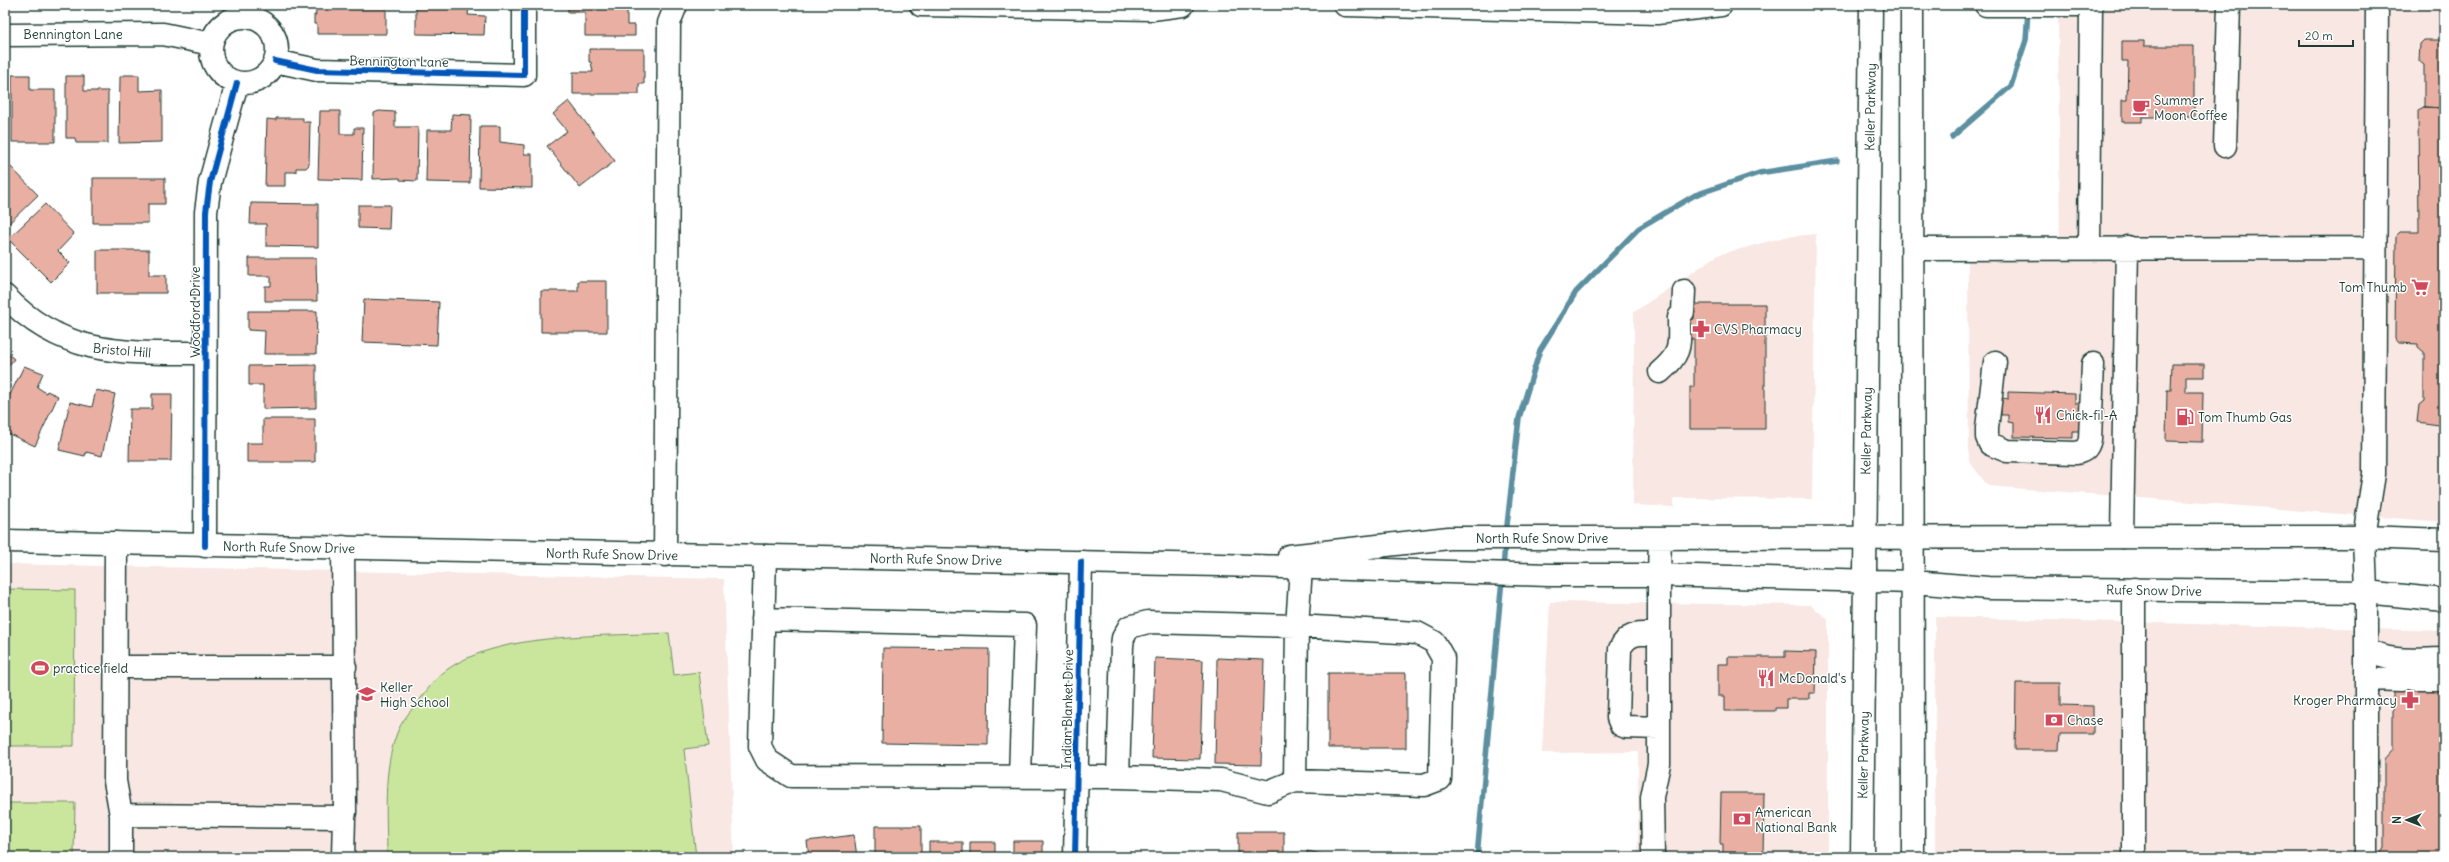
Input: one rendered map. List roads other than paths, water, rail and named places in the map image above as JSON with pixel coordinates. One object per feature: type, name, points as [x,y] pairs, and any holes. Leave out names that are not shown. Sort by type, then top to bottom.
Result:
[{"type":"main road","name":"Bennington Lane","points":[[275,61],[317,70],[524,75],[524,5]]},
{"type":"main road","points":[[665,555],[669,23],[676,5]]},
{"type":"main road","points":[[922,5],[1152,9],[1183,5]]},
{"type":"main road","points":[[1345,5],[1657,13],[1722,5]]},
{"type":"main road","name":"Keller Parkway","points":[[1862,857],[1871,5]]},
{"type":"main road","points":[[1912,5],[1914,538],[1913,857]]},
{"type":"main road","points":[[1986,5],[2078,5]]},
{"type":"main road","points":[[2089,248],[2091,5]]},
{"type":"main road","points":[[2225,146],[2229,5]]},
{"type":"main road","points":[[2366,857],[2366,592],[2364,537],[2374,474],[2377,5]]},
{"type":"main road","points":[[256,12],[274,36],[277,53],[275,61],[267,74],[260,79],[253,82],[237,83],[219,72],[212,59],[212,44],[218,29],[224,24],[238,17],[256,12]]},
{"type":"main road","name":"Bennington Lane","points":[[5,35],[163,34],[212,44]]},
{"type":"main road","name":"Woodford Drive","points":[[205,546],[207,204],[210,182],[237,83]]},
{"type":"main road","points":[[1913,249],[2127,247],[2375,248]]},
{"type":"main road","points":[[2122,537],[2127,247]]},
{"type":"main road","points":[[1686,290],[1689,329],[1688,356],[1683,367],[1660,380],[1677,354],[1679,345],[1679,317],[1683,312],[1686,290]]},
{"type":"main road","name":"Bristol Hill","points":[[5,296],[38,326],[85,346],[114,352],[206,353]]},
{"type":"main road","points":[[1995,362],[1987,428],[1987,437],[1990,444],[2007,451],[2076,453],[2083,451],[2088,446],[2090,440],[2093,364]]},
{"type":"main road","points":[[1865,537],[2364,537],[2444,540]]},
{"type":"main road","name":"North Rufe Snow Drive","points":[[1220,565],[1450,538],[1865,537]]},
{"type":"main road","points":[[1653,857],[1652,798],[1659,764],[1660,538]]},
{"type":"main road","name":"North Rufe Snow Drive","points":[[5,541],[1220,565],[1449,573],[1659,575],[1865,580]]},
{"type":"main road","points":[[116,543],[115,781],[121,815],[120,857]]},
{"type":"main road","points":[[343,548],[345,667],[343,857]]},
{"type":"main road","points":[[765,556],[760,746],[767,760],[791,776],[1118,777],[1221,780],[1268,792],[1295,782],[1424,784],[1440,779],[1444,658],[1434,642],[1417,633],[1297,626],[1148,622],[1129,628],[1123,638],[1122,646],[1118,777]]},
{"type":"main road","name":"Indian Blanket Drive","points":[[1075,857],[1081,562]]},
{"type":"main road","points":[[1295,782],[1297,626],[1301,568]]},
{"type":"main road","name":"Rufe Snow Drive","points":[[1865,580],[1988,588],[2366,592],[2444,600]]},
{"type":"main road","points":[[2134,589],[2134,857]]},
{"type":"main road","points":[[763,619],[1025,626],[1020,777]]},
{"type":"main road","points":[[1659,634],[1634,634],[1623,643],[1620,649],[1618,718],[1621,724],[1626,727],[1659,728]]},
{"type":"main road","points":[[2366,649],[2383,658],[2444,659]]},
{"type":"main road","points":[[115,667],[345,667]]},
{"type":"main road","points":[[2366,679],[2444,679]]},
{"type":"main road","points":[[121,815],[344,817]]},
{"type":"waterway","points":[[1952,137],[2011,86],[2026,40],[2028,10]]},
{"type":"waterway","points":[[1506,534],[1519,418],[1540,350],[1576,292],[1639,228],[1695,195],[1759,173],[1837,161]]},
{"type":"waterway","points":[[1503,570],[1505,543]]},
{"type":"waterway","points":[[1477,857],[1502,579]]},
{"type":"place","name":"Summer Moon Coffee","points":[[2141,107]]},
{"type":"place","name":"Tom Thumb","points":[[2420,287]]},
{"type":"place","name":"CVS Pharmacy","points":[[1701,329]]},
{"type":"place","name":"Chick-fil-A","points":[[2043,415]]},
{"type":"place","name":"Tom Thumb Gas","points":[[2185,417]]},
{"type":"place","name":"practice field","points":[[40,668]]},
{"type":"place","name":"McDonald's","points":[[1766,678]]},
{"type":"place","name":"Keller High School","points":[[367,694]]},
{"type":"place","name":"Kroger Pharmacy","points":[[2410,700]]},
{"type":"place","name":"Chase","points":[[2054,720]]},
{"type":"place","name":"American National Bank","points":[[1742,819]]}]
